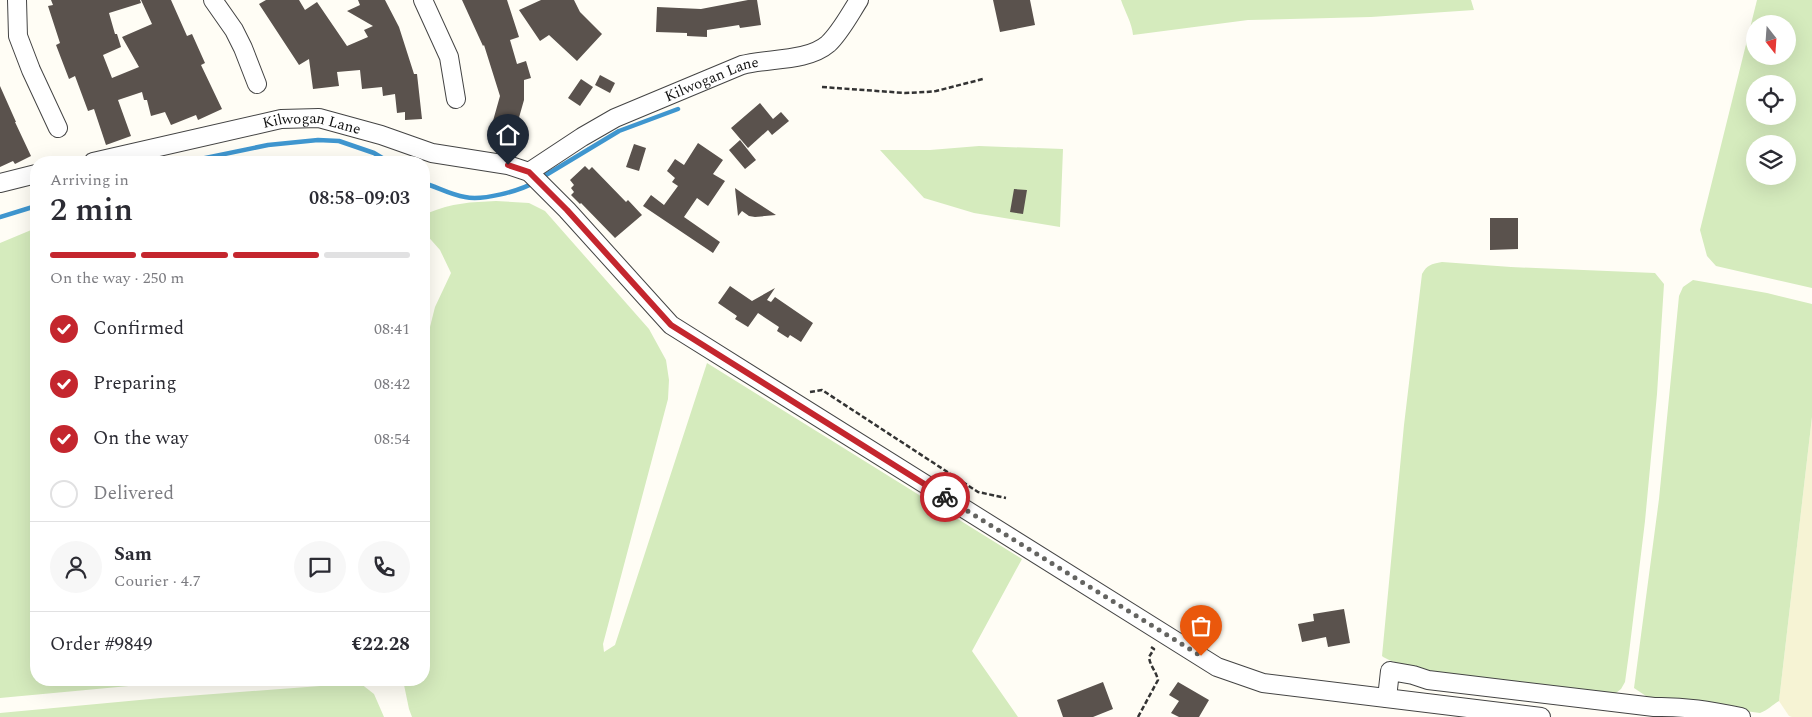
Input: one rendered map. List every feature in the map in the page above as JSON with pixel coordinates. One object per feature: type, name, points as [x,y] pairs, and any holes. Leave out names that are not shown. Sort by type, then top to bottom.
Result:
[{"type":"street","points":[[17,0],[18,36],[31,70],[58,128]]},
{"type":"street","points":[[213,0],[234,30],[258,84]]},
{"type":"street","points":[[423,0],[449,57],[456,99]]},
{"type":"street","name":"Kilwogan Lane","points":[[119,156],[281,119],[319,118],[381,135],[432,153],[508,165],[536,179],[582,137],[615,118],[742,65],[804,55],[820,49],[828,44],[859,0]]},
{"type":"street","points":[[0,184],[30,176]]},
{"type":"street","points":[[536,179],[567,210],[671,325],[1217,667],[1263,684],[1541,717]]},
{"type":"street","points":[[1387,698],[1390,671],[1413,674],[1428,680],[1654,707],[1678,706],[1741,717]]},
{"type":"path","points":[[822,87],[926,92],[983,79]]},
{"type":"path","points":[[787,398],[796,394],[822,390],[978,492],[1006,498]]},
{"type":"path","points":[[1138,717],[1158,680],[1156,672],[1150,665],[1149,657],[1154,648],[1148,644]]},
{"type":"shaded area","points":[[1812,417],[1812,717],[1792,717],[1789,716],[1779,701]]},
{"type":"green space","points":[[1121,0],[1471,0],[1474,10],[1371,17],[1248,20],[1133,35]]},
{"type":"green space","points":[[1757,0],[1812,0],[1812,288],[1716,266],[1707,256],[1700,230],[1746,44],[1746,65],[1796,65],[1796,15],[1753,15]]},
{"type":"green space","points":[[979,146],[1063,149],[1060,227],[974,213],[924,198],[880,150],[930,150]]},
{"type":"green space","points":[[478,202],[529,203],[545,211],[649,329],[666,360],[669,380],[668,399],[603,644],[604,652],[615,645],[707,363],[1022,559],[972,651],[1018,717],[412,717],[404,686],[430,686],[430,327],[435,307],[451,273],[440,250],[430,239],[430,212],[445,207]]},
{"type":"green space","points":[[30,230],[30,686],[129,686],[0,698],[0,243]]},
{"type":"green space","points":[[1442,262],[1655,273],[1664,284],[1657,394],[1645,521],[1629,653],[1625,682],[1621,689],[1612,696],[1430,674],[1391,661],[1382,656],[1404,425],[1422,274],[1430,265]]},
{"type":"green space","points":[[1693,280],[1767,293],[1812,304],[1812,417],[1779,701],[1760,713],[1649,698],[1634,688],[1659,499],[1679,296],[1683,287]]},
{"type":"green space","points":[[320,686],[364,686],[374,694],[384,717],[0,717],[0,713]]},
{"type":"building","points":[[51,0],[140,0],[141,3],[109,13],[121,47],[103,55],[112,78],[139,67],[122,37],[152,24],[141,0],[171,0],[187,36],[192,34],[205,63],[201,65],[222,109],[198,120],[196,115],[171,125],[165,112],[151,116],[147,100],[144,100],[142,92],[118,100],[131,136],[106,145],[94,109],[88,111],[75,76],[69,79],[56,45],[60,43],[48,6],[53,5]]},
{"type":"building","points":[[266,0],[299,0],[305,10],[317,2],[347,46],[368,37],[364,30],[373,26],[347,11],[360,5],[358,0],[385,0],[399,27],[414,74],[417,74],[422,119],[405,120],[405,112],[397,113],[395,94],[383,96],[382,87],[362,89],[360,70],[337,72],[339,86],[313,89],[309,59],[299,65],[259,4]]},
{"type":"building","points":[[462,0],[507,0],[519,37],[510,40],[517,64],[526,61],[531,78],[524,80],[524,100],[512,142],[489,135],[500,96],[484,45]]},
{"type":"building","points":[[541,0],[574,0],[580,12],[602,34],[577,61],[549,35],[540,41],[519,10]]},
{"type":"building","points":[[757,0],[761,25],[740,28],[739,25],[707,30],[707,37],[687,36],[687,33],[656,32],[657,7],[701,9]]},
{"type":"building","points":[[993,0],[1030,0],[1035,25],[1000,32]]},
{"type":"building","points":[[600,75],[615,83],[610,93],[595,85]]},
{"type":"building","points":[[581,79],[593,87],[580,106],[568,98]]},
{"type":"building","points":[[0,86],[31,156],[15,164],[13,161],[0,167]]},
{"type":"building","points":[[760,103],[773,119],[781,112],[789,121],[772,135],[768,130],[748,148],[731,128]]},
{"type":"building","points":[[740,140],[756,160],[745,169],[729,150]]},
{"type":"building","points":[[698,143],[723,160],[713,174],[725,181],[708,206],[697,198],[684,217],[720,242],[713,253],[643,206],[651,195],[664,205],[678,186],[672,182],[675,178],[667,171],[675,159],[684,165]]},
{"type":"building","points":[[634,144],[646,148],[639,171],[626,167]]},
{"type":"building","points":[[585,166],[589,170],[592,167],[626,202],[628,200],[642,215],[615,238],[571,195],[574,192],[571,188],[574,185],[570,180]]},
{"type":"building","points":[[735,188],[776,215],[755,217],[749,216],[742,211],[738,216]]},
{"type":"building","points":[[1014,189],[1027,190],[1023,214],[1010,212]]},
{"type":"building","points":[[1490,218],[1518,218],[1518,249],[1490,250]]},
{"type":"building","points":[[730,286],[752,301],[775,288],[767,300],[771,302],[775,297],[813,323],[801,342],[790,335],[788,338],[777,331],[779,327],[758,313],[748,327],[735,319],[737,316],[718,303]]},
{"type":"building","points":[[1344,609],[1350,643],[1328,647],[1326,637],[1302,642],[1298,624],[1314,621],[1313,614]]},
{"type":"building","points":[[1103,682],[1113,709],[1093,717],[1063,717],[1057,700]]},
{"type":"building","points":[[1178,682],[1209,700],[1199,717],[1179,717],[1171,713],[1179,701],[1169,695]]},
{"type":"waterway","points":[[541,178],[619,131],[678,109]]},
{"type":"waterway","points":[[215,156],[268,145],[318,140],[339,141],[379,156]]},
{"type":"waterway","points":[[430,185],[455,195],[481,198],[520,189],[535,182]]},
{"type":"waterway","points":[[0,217],[30,208]]},
{"type":"way so far","points":[[945,497],[1201,656]]},
{"type":"route","points":[[508,165],[529,172],[567,210],[671,325],[945,497]]}]
